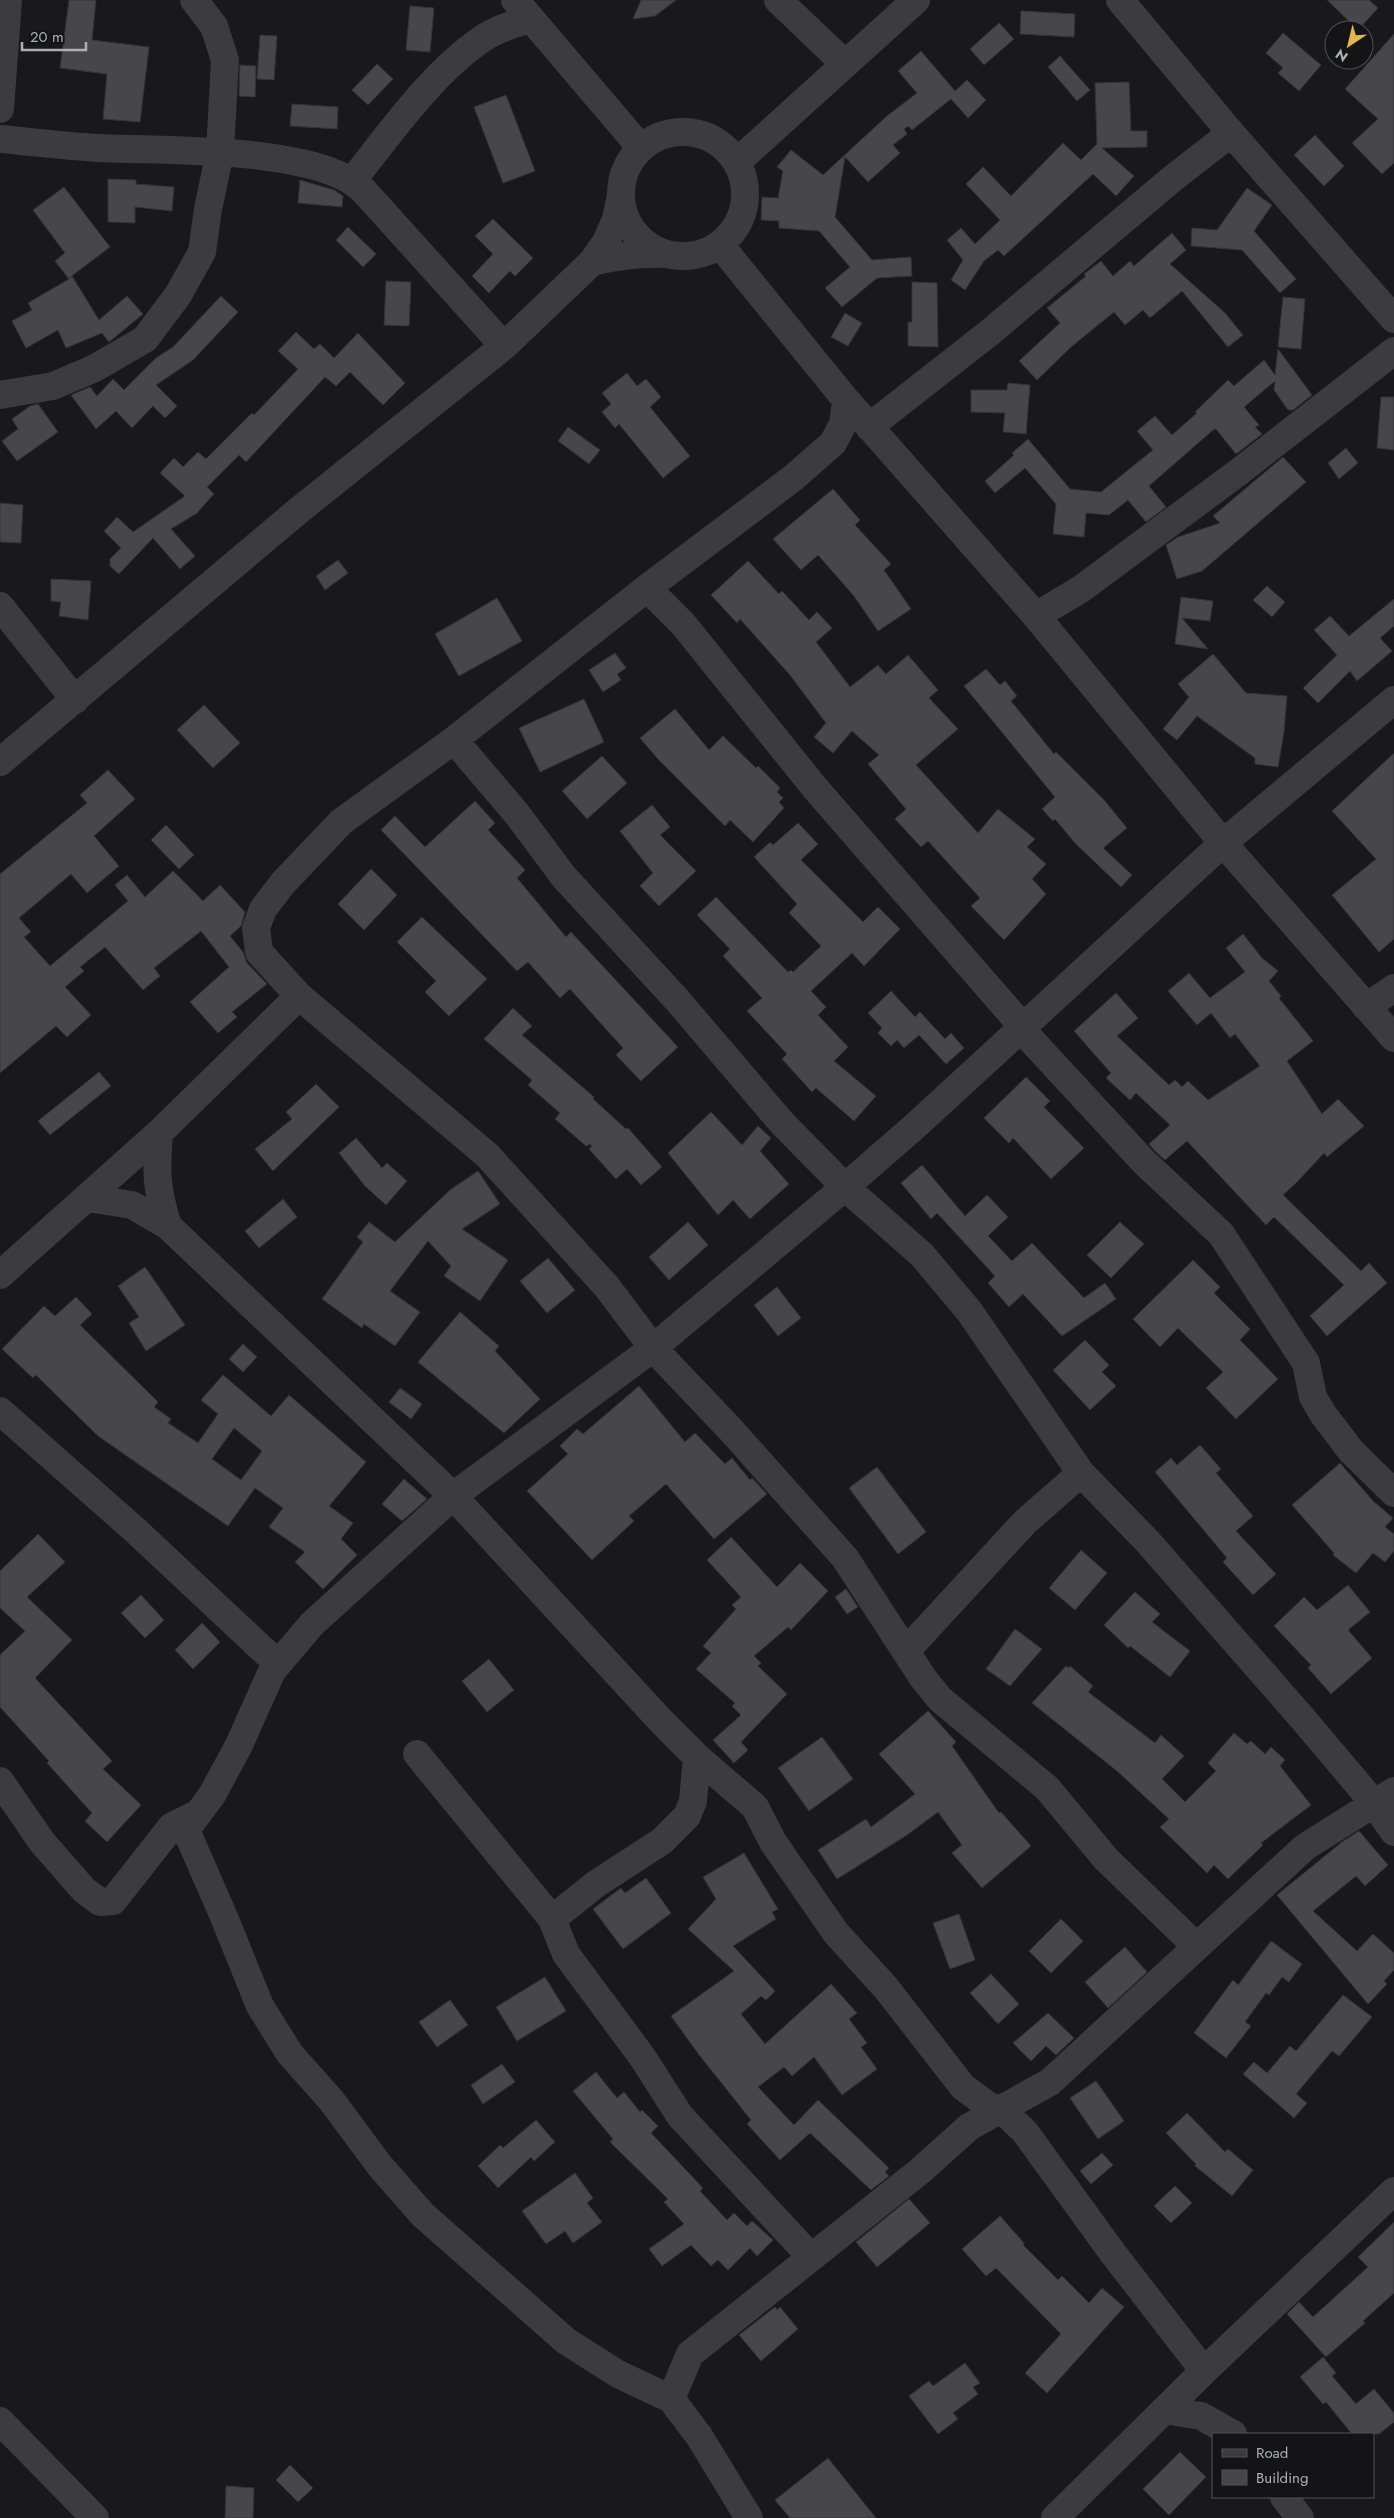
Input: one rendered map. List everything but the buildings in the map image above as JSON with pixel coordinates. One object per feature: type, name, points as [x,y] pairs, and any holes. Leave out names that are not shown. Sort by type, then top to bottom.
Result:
[{"type":"street","points":[[0,109],[8,0]]},
{"type":"street","points":[[0,395],[53,386],[95,368],[145,339],[178,295],[202,252],[208,209],[220,152],[225,60],[214,26],[194,0]]},
{"type":"street","points":[[778,0],[844,63]]},
{"type":"street","points":[[737,162],[844,63],[916,0]]},
{"type":"street","points":[[1120,0],[1231,133],[1394,319]]},
{"type":"street","points":[[353,180],[417,100],[460,57],[482,39],[503,28],[523,9],[641,148]]},
{"type":"street","points":[[0,762],[298,511],[504,346],[592,262],[606,242],[616,219],[626,169],[641,148],[661,136],[684,132],[700,134],[714,140],[727,149],[737,162],[744,180],[746,200],[738,225],[720,245],[695,256],[642,253],[592,262]]},
{"type":"street","points":[[833,443],[872,431],[1172,180],[1231,133]]},
{"type":"street","points":[[0,139],[97,148],[220,152],[308,163],[353,180],[504,346]]},
{"type":"street","points":[[621,195],[627,221],[634,232],[649,246],[668,255]]},
{"type":"street","points":[[720,245],[872,431],[1036,616],[1223,843],[1394,1038]]},
{"type":"street","points":[[1036,616],[1081,589],[1240,471],[1394,351]]},
{"type":"street","points":[[846,400],[843,424],[833,443],[793,478],[647,588],[454,740],[341,822],[283,883],[264,909],[256,928],[260,952],[299,996],[487,1155],[596,1274],[653,1348],[730,1429],[845,1558],[923,1678],[940,1699],[1047,1788],[1106,1859],[1196,1946]]},
{"type":"street","points":[[647,588],[683,624],[815,788],[1022,1028],[1144,1162],[1221,1234],[1306,1363],[1313,1397],[1323,1414],[1352,1451],[1394,1493]]},
{"type":"street","points":[[0,606],[75,700]]},
{"type":"street","points":[[749,2518],[699,2436],[671,2399],[618,2374],[566,2341],[423,2214],[380,2166],[331,2100],[290,2054],[260,2006],[186,1830],[212,1795],[239,1745],[272,1671],[312,1624],[452,1496],[653,1348],[845,1187],[1022,1028],[1223,843],[1394,700]]},
{"type":"street","points":[[454,740],[517,814],[564,877],[678,1001],[782,1123],[845,1187],[922,1255],[969,1311],[1082,1473],[1384,1797],[1394,1832]]},
{"type":"street","points":[[1366,1007],[1394,988]]},
{"type":"street","points":[[0,1275],[160,1133],[299,996]]},
{"type":"street","points":[[160,1133],[156,1175],[158,1196],[168,1226]]},
{"type":"street","points":[[88,1198],[132,1205],[168,1226],[452,1496],[697,1757],[755,1807],[773,1842],[836,1933],[886,1988],[963,2087],[989,2106],[1002,2110],[1025,2132],[1112,2252],[1204,2371]]},
{"type":"street","points":[[0,1411],[136,1530],[278,1664]]},
{"type":"street","points":[[906,1651],[1025,1522],[1082,1473]]},
{"type":"street","points":[[417,1754],[552,1919],[566,1954],[643,2058],[680,2116],[811,2257]]},
{"type":"street","points":[[552,1919],[596,1884],[662,1841],[687,1816],[693,1801],[697,1757]]},
{"type":"street","points":[[0,1781],[42,1842],[84,1890],[100,1902],[113,1901],[172,1826],[199,1814]]},
{"type":"street","points":[[671,2399],[690,2354],[920,2171],[969,2126],[1002,2110],[1050,2082],[1305,1847],[1384,1797]]},
{"type":"street","points":[[1056,2518],[1204,2371],[1394,2191]]},
{"type":"street","points":[[1164,2410],[1201,2416],[1231,2433]]},
{"type":"street","points":[[0,2421],[95,2518]]},
{"type":"street","points":[[1285,2498],[1300,2518]]}]
